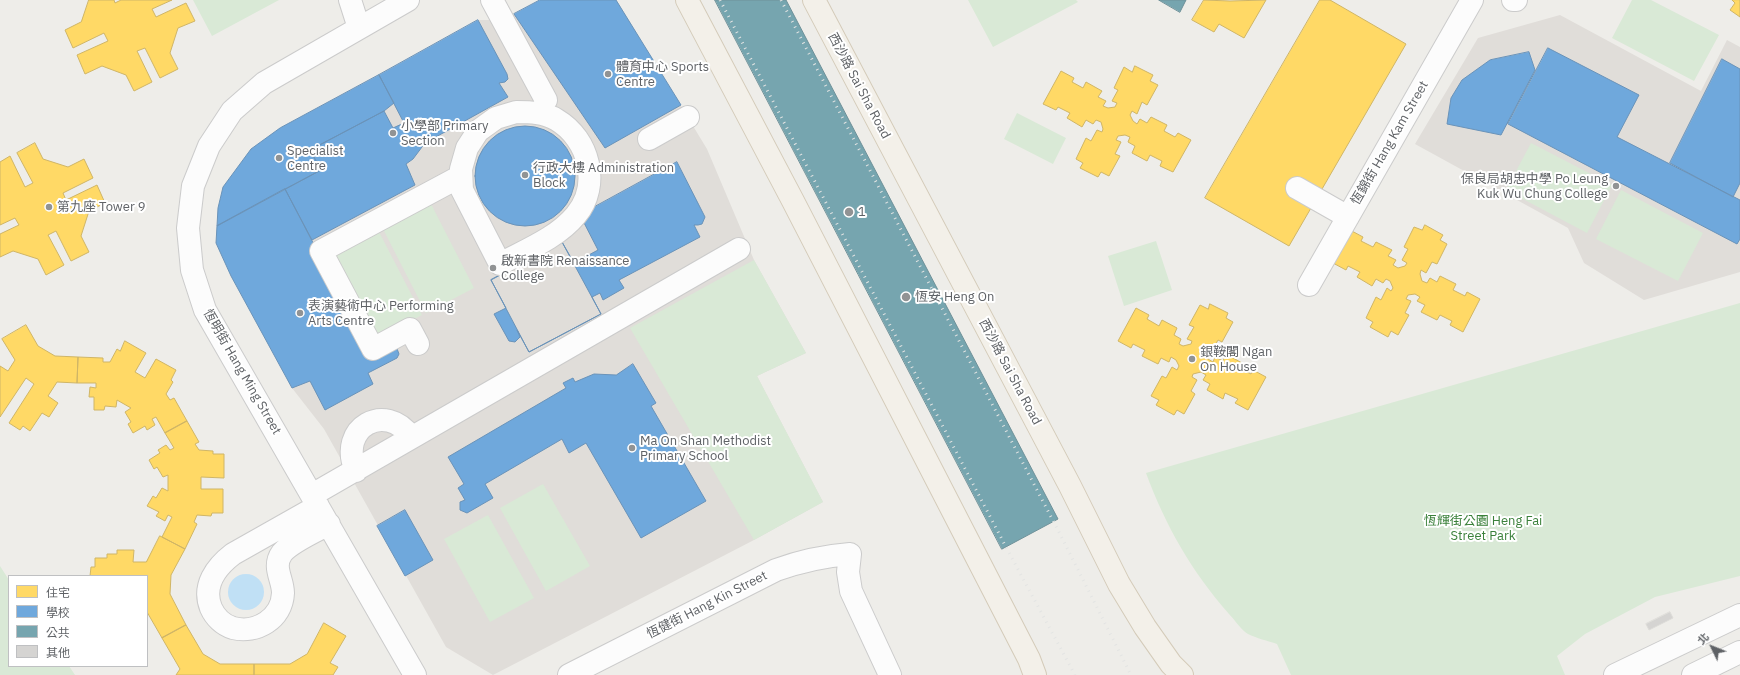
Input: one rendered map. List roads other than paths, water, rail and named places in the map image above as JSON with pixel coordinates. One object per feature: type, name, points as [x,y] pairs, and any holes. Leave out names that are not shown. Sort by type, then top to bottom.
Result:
[{"type":"main road","points":[[687,0],[819,251],[1029,659],[1035,675]]},
{"type":"main road","name":"西沙路 Sai Sha Road","points":[[814,0],[1070,486],[1119,584],[1145,628],[1171,664],[1182,675]]},
{"type":"street","points":[[350,0],[359,28]]},
{"type":"street","name":"恆明街 Hang Ming Street","points":[[408,0],[264,82],[232,111],[209,146],[198,173],[194,186],[188,228],[192,270],[205,310],[415,675]]},
{"type":"street","points":[[492,0],[546,100]]},
{"type":"street","name":"恆錦街 Hang Kam Street","points":[[1309,285],[1472,0]]},
{"type":"street","points":[[516,112],[537,112],[557,119],[573,132],[581,143],[586,155],[589,181],[586,195],[577,214],[563,230],[500,264],[462,190],[461,176],[461,169],[467,148],[478,131],[496,118],[516,112]]},
{"type":"street","points":[[649,139],[688,117]]},
{"type":"street","points":[[418,344],[410,330],[373,349],[321,251],[461,176]]},
{"type":"street","points":[[1297,188],[1348,216]]},
{"type":"street","points":[[320,508],[233,554],[216,569],[207,590],[209,602],[214,613],[221,622],[231,627],[249,629],[266,624],[274,616],[280,606],[282,588],[277,567],[279,559],[283,552],[289,547],[320,508],[356,471],[411,437],[739,249]]},
{"type":"street","points":[[356,471],[351,460],[350,450],[353,440],[365,425],[379,420],[391,421],[406,430],[411,437]]},
{"type":"street","name":"恆健街 Hang Kin Street","points":[[569,675],[776,570],[812,559],[850,554],[848,572],[851,591],[890,675]]},
{"type":"street","points":[[1616,675],[1740,615]]},
{"type":"street","points":[[1694,675],[1740,652]]},
{"type":"water","points":[[246,574],[256,577],[261,582],[264,592],[261,602],[256,607],[246,610],[236,607],[231,602],[228,592],[231,582],[236,577]]},
{"type":"railway","points":[[720,0],[1007,549],[1075,675]]},
{"type":"railway","points":[[781,0],[1061,536],[1131,675]]},
{"type":"place","name":"體育中心 Sports Centre","points":[[608,74]]},
{"type":"place","name":"小學部 Primary Section","points":[[393,133]]},
{"type":"place","name":"Specialist Centre","points":[[279,158]]},
{"type":"place","name":"行政大樓 Administration Block","points":[[525,175]]},
{"type":"place","name":"保良局胡忠中學 Po Leung Kuk Wu Chung College","points":[[1616,186]]},
{"type":"place","name":"第九座 Tower 9","points":[[49,207]]},
{"type":"place","name":"1","points":[[849,212]]},
{"type":"place","name":"啟新書院 Renaissance College","points":[[493,268]]},
{"type":"place","name":"恆安 Heng On","points":[[906,297]]},
{"type":"place","name":"表演藝術中心 Performing Arts Centre","points":[[300,313]]},
{"type":"place","name":"銀鞍閣 Ngan On House","points":[[1192,359]]},
{"type":"place","name":"Ma On Shan Methodist Primary School","points":[[632,448]]},
{"type":"park label","name":"恆輝街公園 Heng Fai Street Park","points":[[1483,528]]}]
